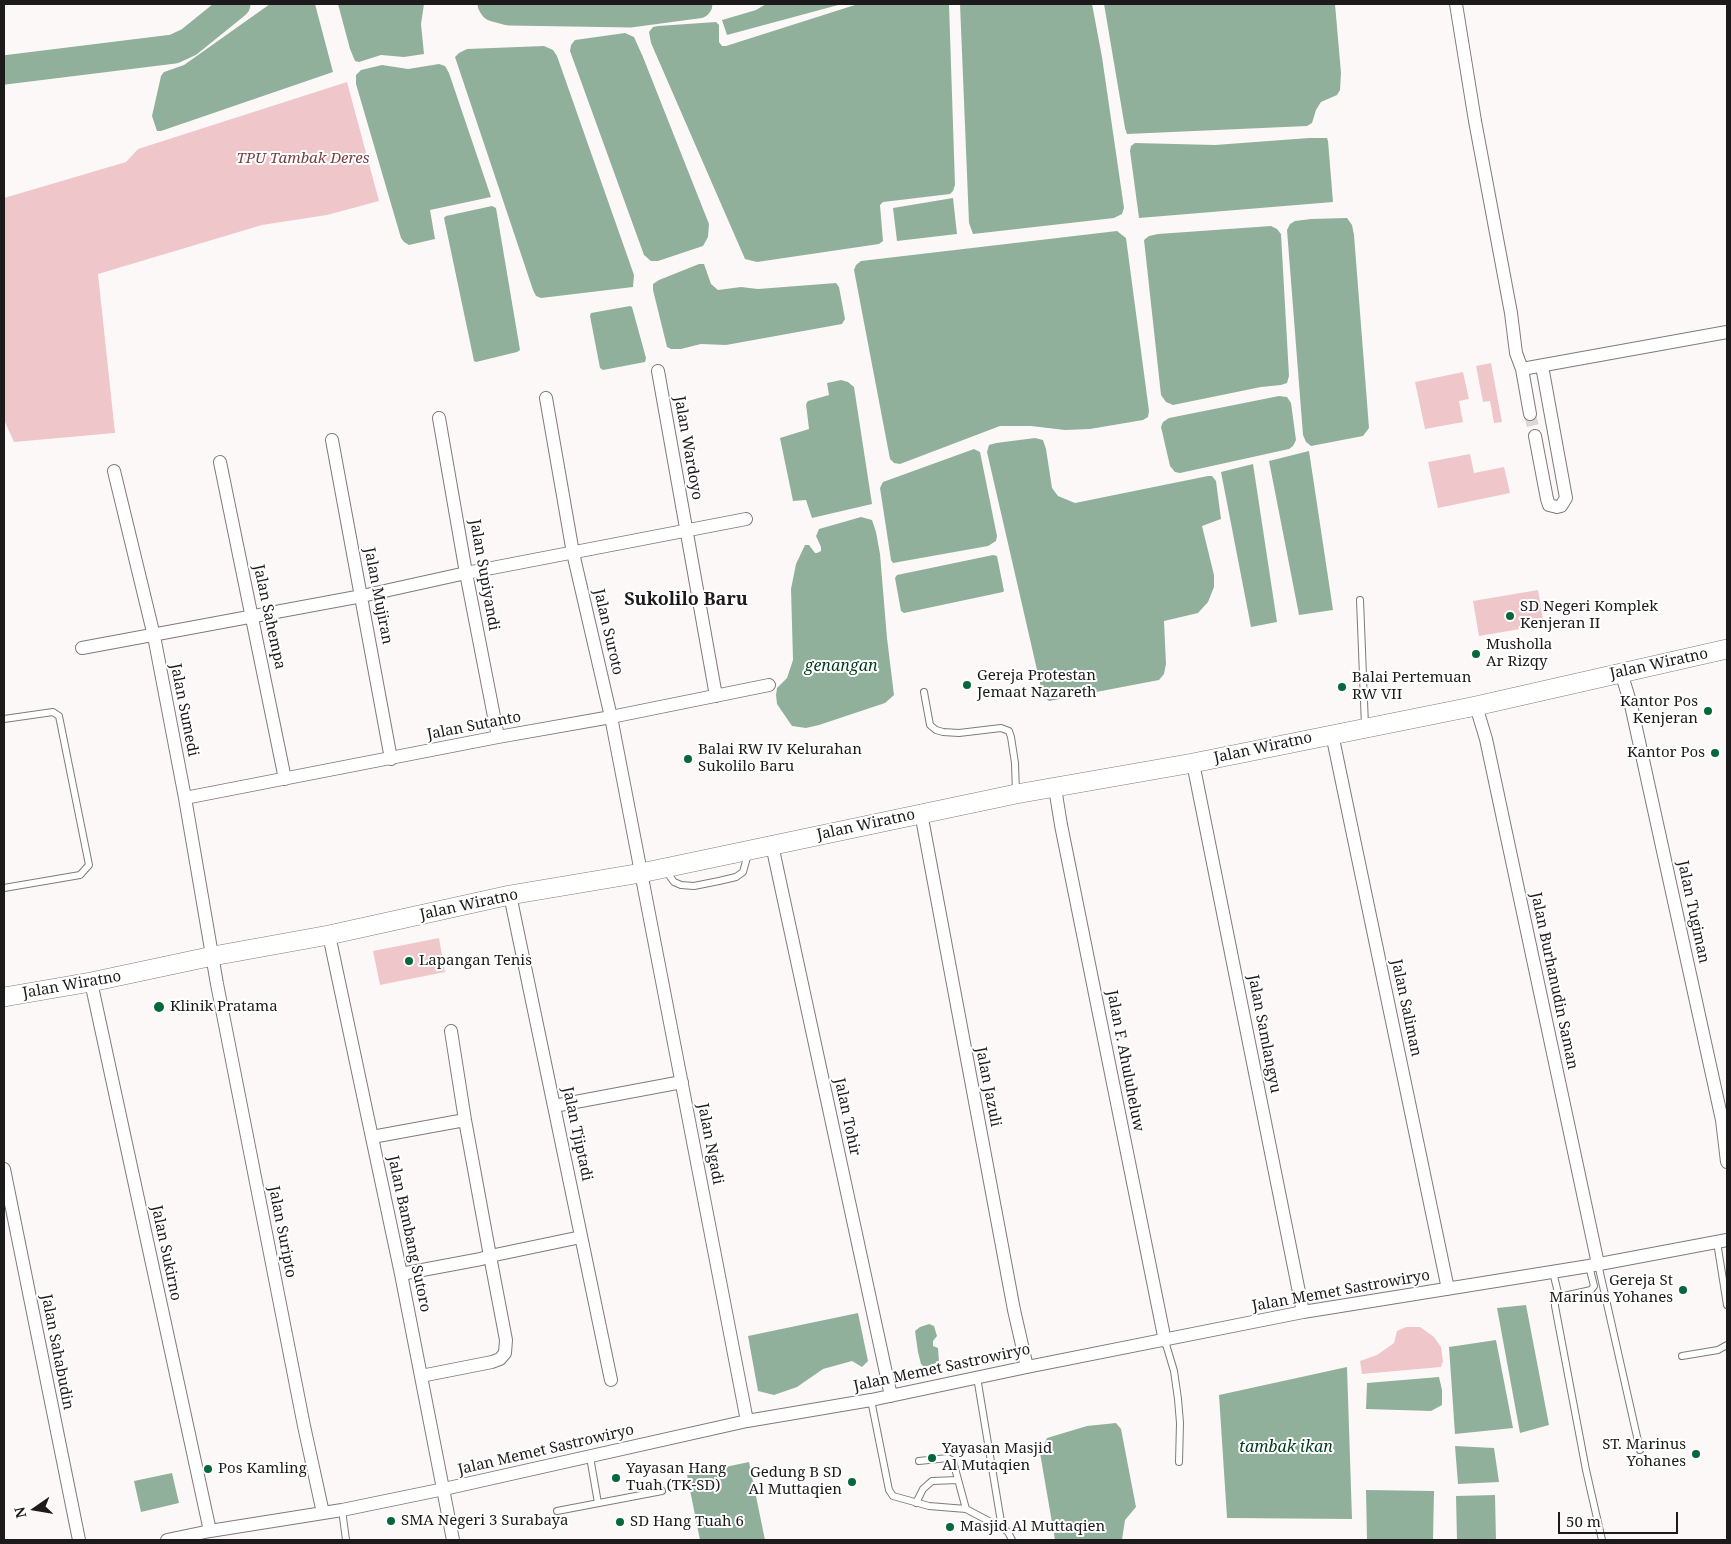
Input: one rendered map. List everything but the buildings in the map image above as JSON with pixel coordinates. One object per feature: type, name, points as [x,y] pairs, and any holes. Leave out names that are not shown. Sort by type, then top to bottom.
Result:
[{"type":"main road","name":"Jalan Wiratno","points":[[4,997],[91,982],[213,956],[329,935],[510,895],[641,873],[1016,794],[1193,763],[1476,706],[1727,649]]},
{"type":"street","points":[[1456,4],[1475,121],[1511,312],[1516,353],[1522,369],[1530,414]]},
{"type":"street","points":[[1522,369],[1727,332]]},
{"type":"street","points":[[1534,436],[1549,505],[1552,507],[1561,506],[1566,498],[1542,366]]},
{"type":"street","name":"Jalan Wardoyo","points":[[658,372],[716,696]]},
{"type":"street","name":"Jalan Suroto","points":[[546,398],[573,553],[611,717],[641,873]]},
{"type":"street","name":"Jalan Supiyandi","points":[[439,418],[466,573],[498,737]]},
{"type":"street","name":"Jalan Mujiran","points":[[332,440],[391,759]]},
{"type":"street","name":"Jalan Sahempa","points":[[220,462],[285,779]]},
{"type":"street","name":"Jalan Sumedi","points":[[114,471],[154,636],[213,956]]},
{"type":"street","points":[[82,648],[362,596],[466,573],[746,519]]},
{"type":"street","name":"Jalan Tugiman","points":[[1621,672],[1631,705],[1716,1091],[1727,1162]]},
{"type":"street","name":"Jalan Sutanto","points":[[185,798],[769,685]]},
{"type":"street","name":"Jalan Burhanudin Saman","points":[[1476,706],[1486,739],[1594,1265]]},
{"type":"street","name":"Jalan Saliman","points":[[1332,734],[1448,1289]]},
{"type":"street","name":"Jalan Samlangyu","points":[[1193,763],[1303,1312]]},
{"type":"street","name":"Jalan F. Ahuluheluw","points":[[1055,788],[1165,1341]]},
{"type":"street","name":"Jalan Jazuli","points":[[921,813],[1012,1301],[1027,1367]]},
{"type":"street","name":"Jalan Tohir","points":[[772,845],[890,1396]]},
{"type":"street","name":"Jalan Ngadi","points":[[641,873],[747,1421]]},
{"type":"street","name":"Jalan Tjiptadi","points":[[510,895],[611,1380]]},
{"type":"street","name":"Jalan Bambang Sutoro","points":[[329,935],[401,1274],[453,1540]]},
{"type":"street","name":"Jalan Suripto","points":[[213,956],[304,1426],[323,1513]]},
{"type":"street","name":"Jalan Sukirno","points":[[91,982],[210,1531]]},
{"type":"street","points":[[421,1376],[492,1362],[500,1359],[505,1353],[506,1340],[465,1120],[451,1031]]},
{"type":"street","points":[[554,1106],[682,1082]]},
{"type":"street","points":[[372,1137],[465,1120]]},
{"type":"street","name":"Jalan Sahabudin","points":[[4,1169],[79,1540]]},
{"type":"street","points":[[401,1274],[581,1237]]},
{"type":"street","name":"Jalan Memet Sastrowiryo","points":[[167,1540],[210,1531],[342,1510],[747,1421],[871,1400],[1303,1312],[1553,1272],[1722,1241]]},
{"type":"lane","points":[[1360,600],[1365,728]]},
{"type":"lane","points":[[924,692],[930,725],[936,730],[959,733],[1001,728],[1009,731],[1012,737],[1016,763],[1016,794]]},
{"type":"lane","points":[[4,719],[53,712],[59,716],[89,865],[80,875],[4,888]]},
{"type":"lane","points":[[1722,1241],[1727,1305]]},
{"type":"lane","points":[[1594,1265],[1594,1286],[1591,1290],[1560,1297],[1555,1302],[1555,1306],[1586,1470],[1602,1540]]},
{"type":"lane","points":[[1594,1265],[1640,1450]]},
{"type":"lane","points":[[1553,1272],[1560,1297]]},
{"type":"lane","points":[[1165,1341],[1174,1372],[1178,1399],[1180,1423],[1179,1462]]},
{"type":"lane","points":[[1682,1356],[1718,1350],[1727,1345]]},
{"type":"lane","points":[[977,1377],[1002,1528]]},
{"type":"lane","points":[[871,1400],[889,1490],[893,1496],[929,1506],[966,1509],[1008,1532],[1012,1540]]},
{"type":"lane","points":[[590,1457],[598,1503]]},
{"type":"lane","points":[[919,1461],[948,1458],[954,1461],[966,1509]]},
{"type":"lane","points":[[916,1503],[923,1489],[932,1481],[958,1480]]},
{"type":"lane","points":[[557,1511],[662,1491]]},
{"type":"lane","points":[[342,1510],[346,1540]]},
{"type":"green space","name":"TPU Tambak Deres","points":[[347,82],[379,201],[327,215],[262,225],[98,274],[115,433],[14,442],[4,420],[4,198],[126,162],[138,149]]},
{"type":"green space","points":[[1491,363],[1502,422],[1494,423],[1490,401],[1483,402],[1476,366]]},
{"type":"green space","points":[[1463,372],[1469,399],[1459,401],[1463,422],[1425,429],[1415,382]]},
{"type":"green space","points":[[1470,454],[1474,473],[1504,467],[1510,493],[1438,508],[1428,462]]},
{"type":"green space","points":[[1538,590],[1544,625],[1479,636],[1473,601]]},
{"type":"green space","name":"Lapangan Tenis","points":[[439,938],[445,972],[380,985],[373,951]]},
{"type":"green space","points":[[1406,1327],[1420,1327],[1434,1337],[1441,1347],[1443,1361],[1441,1367],[1362,1374],[1360,1361],[1377,1355],[1394,1343],[1397,1331]]},
{"type":"water","points":[[270,4],[315,4],[333,72],[157,131],[152,116],[161,76],[164,72],[184,65]]},
{"type":"water","points":[[338,4],[424,4],[421,24],[424,54],[404,57],[381,55],[359,62],[355,61]]},
{"type":"water","points":[[766,4],[842,4],[727,35],[722,20],[756,10]]},
{"type":"water","points":[[858,4],[949,4],[955,185],[953,191],[950,194],[883,202],[880,205],[883,241],[879,244],[757,262],[745,259],[651,43],[649,32],[653,27],[658,26],[716,22],[719,25],[719,42],[722,46],[726,46]]},
{"type":"water","points":[[960,4],[1092,4],[1102,57],[1124,208],[1122,214],[1114,218],[973,234],[969,223]]},
{"type":"water","points":[[1104,4],[1335,4],[1341,73],[1340,90],[1337,95],[1321,102],[1312,123],[1307,126],[1127,134]]},
{"type":"water","points":[[625,33],[634,37],[643,57],[709,224],[708,237],[703,246],[658,261],[651,261],[644,255],[570,51],[571,45],[575,40]]},
{"type":"water","points":[[544,46],[553,50],[557,56],[634,275],[633,287],[541,298],[536,296],[533,290],[455,57],[467,49]]},
{"type":"water","points":[[439,64],[445,66],[449,73],[491,197],[430,210],[435,239],[409,245],[401,238],[356,84],[356,75],[361,70],[382,65],[408,69]]},
{"type":"water","points":[[1327,138],[1333,202],[1139,218],[1130,151],[1131,146],[1135,143],[1215,145]]},
{"type":"water","points":[[953,198],[957,234],[897,241],[893,208]]},
{"type":"water","points":[[492,206],[496,208],[520,350],[476,362],[474,361],[444,218]]},
{"type":"water","points":[[1347,218],[1352,225],[1354,235],[1369,428],[1363,436],[1311,446],[1306,442],[1303,435],[1287,230],[1290,224],[1295,221]]},
{"type":"water","points":[[1271,226],[1281,234],[1289,376],[1287,383],[1173,405],[1166,402],[1161,395],[1144,240],[1149,236],[1158,234]]},
{"type":"water","points":[[1117,231],[1126,238],[1149,411],[1148,417],[1143,420],[1090,429],[1065,430],[1031,426],[1000,426],[900,464],[894,463],[890,459],[854,270],[856,265],[861,261]]},
{"type":"water","points":[[699,264],[704,264],[711,284],[718,290],[741,287],[758,289],[836,283],[839,287],[845,319],[842,324],[726,345],[701,344],[681,349],[671,349],[667,347],[653,284]]},
{"type":"water","points":[[632,307],[646,358],[645,362],[603,370],[600,368],[591,313]]},
{"type":"water","points":[[841,380],[848,382],[854,387],[872,504],[812,518],[806,500],[793,501],[780,438],[809,429],[806,404],[808,401],[829,395],[827,383]]},
{"type":"water","points":[[1279,396],[1287,397],[1291,403],[1296,440],[1289,449],[1180,473],[1175,472],[1170,466],[1161,427],[1163,422],[1169,418]]},
{"type":"water","points":[[1035,438],[1043,440],[1052,488],[1058,496],[1075,503],[1208,476],[1212,476],[1216,481],[1221,519],[1202,526],[1214,575],[1214,587],[1208,602],[1198,613],[1164,621],[1166,664],[1164,674],[1159,680],[1049,701],[1043,696],[987,452],[989,445]]},
{"type":"water","points":[[974,449],[980,452],[997,536],[996,541],[988,546],[893,563],[880,488],[883,482]]},
{"type":"water","points":[[1309,451],[1333,610],[1299,615],[1269,461]]},
{"type":"water","points":[[1253,464],[1277,622],[1251,627],[1221,472]]},
{"type":"water","name":"genangan","points":[[861,517],[872,520],[876,532],[880,554],[894,695],[885,703],[819,725],[806,728],[792,726],[777,704],[776,695],[777,688],[787,678],[793,660],[791,589],[796,564],[805,545],[809,545],[815,553],[821,551],[816,536],[819,529]]},
{"type":"water","points":[[993,555],[997,556],[1003,592],[904,613],[901,611],[895,578],[897,575]]},
{"type":"water","points":[[1526,1305],[1549,1425],[1520,1433],[1497,1308]]},
{"type":"water","points":[[858,1313],[868,1361],[862,1367],[852,1361],[823,1369],[797,1387],[774,1395],[758,1391],[748,1336]]},
{"type":"water","points":[[929,1324],[934,1326],[937,1336],[933,1341],[933,1346],[938,1348],[939,1362],[924,1367],[921,1364],[918,1352],[915,1331]]},
{"type":"water","points":[[1496,1340],[1513,1428],[1455,1434],[1449,1347]]},
{"type":"water","name":"tambak ikan","points":[[1347,1367],[1352,1519],[1227,1518],[1219,1395]]},
{"type":"water","name":"tambak ikan","points":[[1439,1377],[1442,1390],[1442,1405],[1431,1411],[1366,1409],[1367,1383]]},
{"type":"water","points":[[1116,1423],[1121,1429],[1136,1507],[1125,1520],[1122,1540],[1055,1540],[1040,1453],[1047,1438],[1087,1426]]},
{"type":"water","points":[[1455,1446],[1494,1448],[1499,1482],[1458,1484]]},
{"type":"water","points":[[749,1462],[765,1540],[700,1540],[687,1475]]},
{"type":"water","points":[[172,1473],[179,1503],[141,1512],[134,1481]]},
{"type":"water","points":[[1366,1490],[1434,1491],[1433,1540],[1367,1540]]},
{"type":"water","points":[[1495,1495],[1496,1540],[1457,1540],[1456,1496]]},
{"type":"waterway","points":[[4,70],[174,49],[189,42],[236,4]]},
{"type":"waterway","points":[[492,4],[494,7],[509,11],[631,13],[698,4]]},
{"type":"tunnel","points":[[1530,414],[1535,436]]},
{"type":"place","name":"SD Negeri Komplek Kenjeran II","points":[[1510,616]]},
{"type":"place","name":"Musholla Ar Rizqy","points":[[1476,654]]},
{"type":"place","name":"Gereja Protestan Jemaat Nazareth","points":[[967,685]]},
{"type":"place","name":"Balai Pertemuan RW VII","points":[[1342,687]]},
{"type":"place","name":"Kantor Pos Kenjeran","points":[[1708,711]]},
{"type":"place","name":"Kantor Pos","points":[[1715,753]]},
{"type":"place","name":"Balai RW IV Kelurahan Sukolilo Baru","points":[[688,759]]},
{"type":"place","name":"Lapangan Tenis","points":[[409,961]]},
{"type":"place","name":"Klinik Pratama","points":[[159,1007]]},
{"type":"place","name":"Gereja St Marinus Yohanes","points":[[1683,1290]]},
{"type":"place","name":"ST. Marinus Yohanes","points":[[1696,1454]]},
{"type":"place","name":"Yayasan Masjid Al Mutaqien","points":[[932,1458]]},
{"type":"place","name":"Pos Kamling","points":[[208,1469]]},
{"type":"place","name":"Yayasan Hang Tuah (TK-SD)","points":[[616,1478]]},
{"type":"place","name":"Gedung B SD Al Muttaqien","points":[[852,1482]]},
{"type":"place","name":"SMA Negeri 3 Surabaya","points":[[391,1521]]},
{"type":"place","name":"SD Hang Tuah 6","points":[[620,1522]]},
{"type":"place","name":"Masjid Al Muttaqien","points":[[950,1527]]},
{"type":"district","name":"Sukolilo Baru","points":[[686,600]]}]
